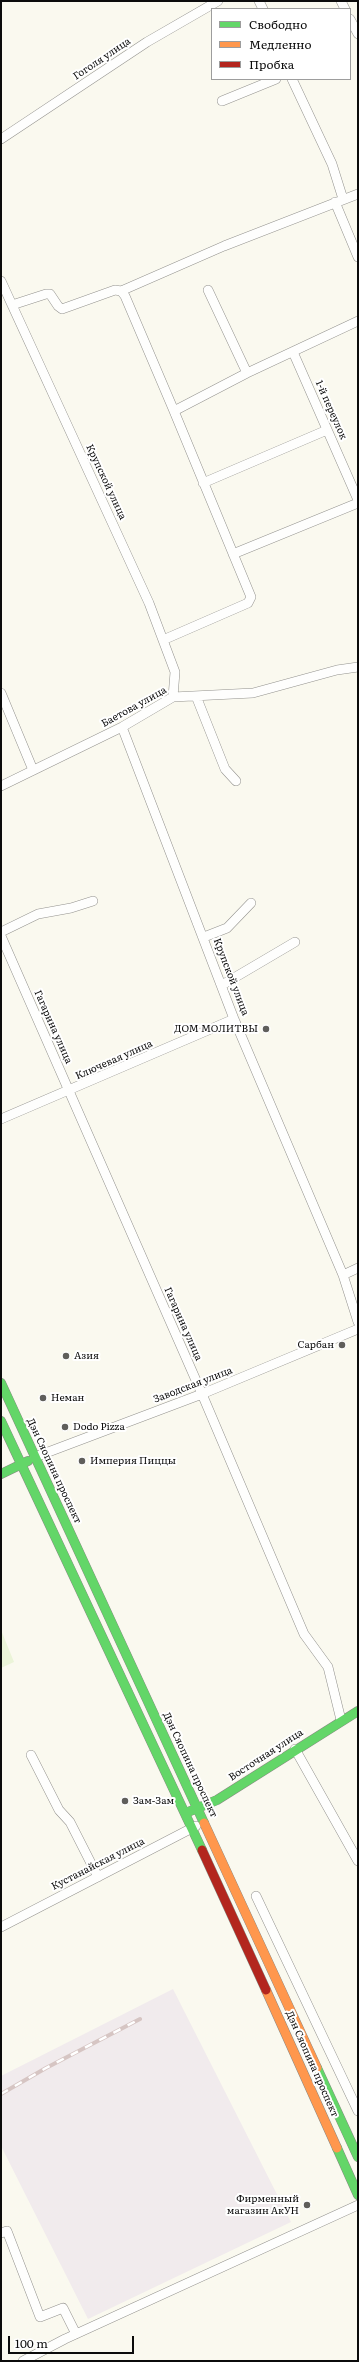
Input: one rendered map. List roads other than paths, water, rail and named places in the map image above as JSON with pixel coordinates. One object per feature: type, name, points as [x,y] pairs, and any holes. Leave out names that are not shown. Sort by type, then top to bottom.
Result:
[{"type":"main road","name":"Дэн Сяопина проспект","points":[[1,1383],[358,2157]]},
{"type":"main road","name":"Дэн Сяопина проспект","points":[[1,1421],[191,1828],[358,2195]]},
{"type":"main road","points":[[1,1474],[35,1457]]},
{"type":"main road","name":"Восточная улица","points":[[184,1813],[217,1800],[295,1749],[358,1711]]},
{"type":"street","name":"Гоголя улица","points":[[1,139],[147,42],[217,1]]},
{"type":"street","points":[[351,21],[358,34]]},
{"type":"street","points":[[222,101],[274,80]]},
{"type":"street","points":[[292,80],[332,164],[339,201],[358,257]]},
{"type":"street","points":[[12,305],[50,294],[58,306],[62,308],[115,290],[121,291],[224,246],[358,194]]},
{"type":"street","name":"Крупской улица","points":[[1,281],[149,603],[175,672],[173,697]]},
{"type":"street","points":[[208,290],[247,373]]},
{"type":"street","points":[[121,291],[125,296],[174,411],[251,597],[248,603],[163,640]]},
{"type":"street","points":[[174,411],[247,373],[358,321]]},
{"type":"street","name":"1-й переулок","points":[[233,554],[358,501],[293,352]]},
{"type":"street","points":[[203,483],[327,430]]},
{"type":"street","name":"Баетова улица","points":[[1,786],[122,727],[173,697],[252,693],[337,670],[358,668]]},
{"type":"street","points":[[1,693],[33,770]]},
{"type":"street","points":[[196,696],[225,769],[236,782]]},
{"type":"street","name":"Крупской улица","points":[[122,727],[204,937],[234,1019],[343,1275],[358,1322]]},
{"type":"street","points":[[1,932],[38,914],[71,908],[93,900]]},
{"type":"street","points":[[204,937],[227,928],[251,903]]},
{"type":"street","name":"Гагарина улица","points":[[1,936],[202,1394],[304,1634],[328,1667],[341,1720]]},
{"type":"street","points":[[222,985],[295,942]]},
{"type":"street","name":"Ключевая улица","points":[[1,1119],[234,1019]]},
{"type":"street","points":[[343,1275],[358,1268]]},
{"type":"street","name":"Заводская улица","points":[[35,1457],[202,1394],[358,1328]]},
{"type":"street","points":[[295,1749],[358,1861]]},
{"type":"street","points":[[31,1755],[59,1810],[70,1822],[98,1876]]},
{"type":"street","name":"Кустанайская улица","points":[[2,1923],[204,1822]]},
{"type":"street","points":[[256,1896],[358,2111]]},
{"type":"street","points":[[23,2361],[76,2334],[358,2205]]},
{"type":"street","points":[[1,2233],[7,2231],[40,2317],[63,2308],[76,2334]]},
{"type":"railway","points":[[1,2094],[46,2068],[140,2019]]},
{"type":"place","name":"ДОМ МОЛИТВЫ","points":[[266,1029]]},
{"type":"place","name":"Сарбан","points":[[342,1345]]},
{"type":"place","name":"Азия","points":[[66,1356]]},
{"type":"place","name":"Неман","points":[[43,1398]]},
{"type":"place","name":"Dodo Pizza","points":[[65,1427]]},
{"type":"place","name":"Империя Пиццы","points":[[82,1461]]},
{"type":"place","name":"Зам-Зам","points":[[125,1801]]},
{"type":"place","name":"Фирменный магазин АкУН","points":[[307,2205]]}]
